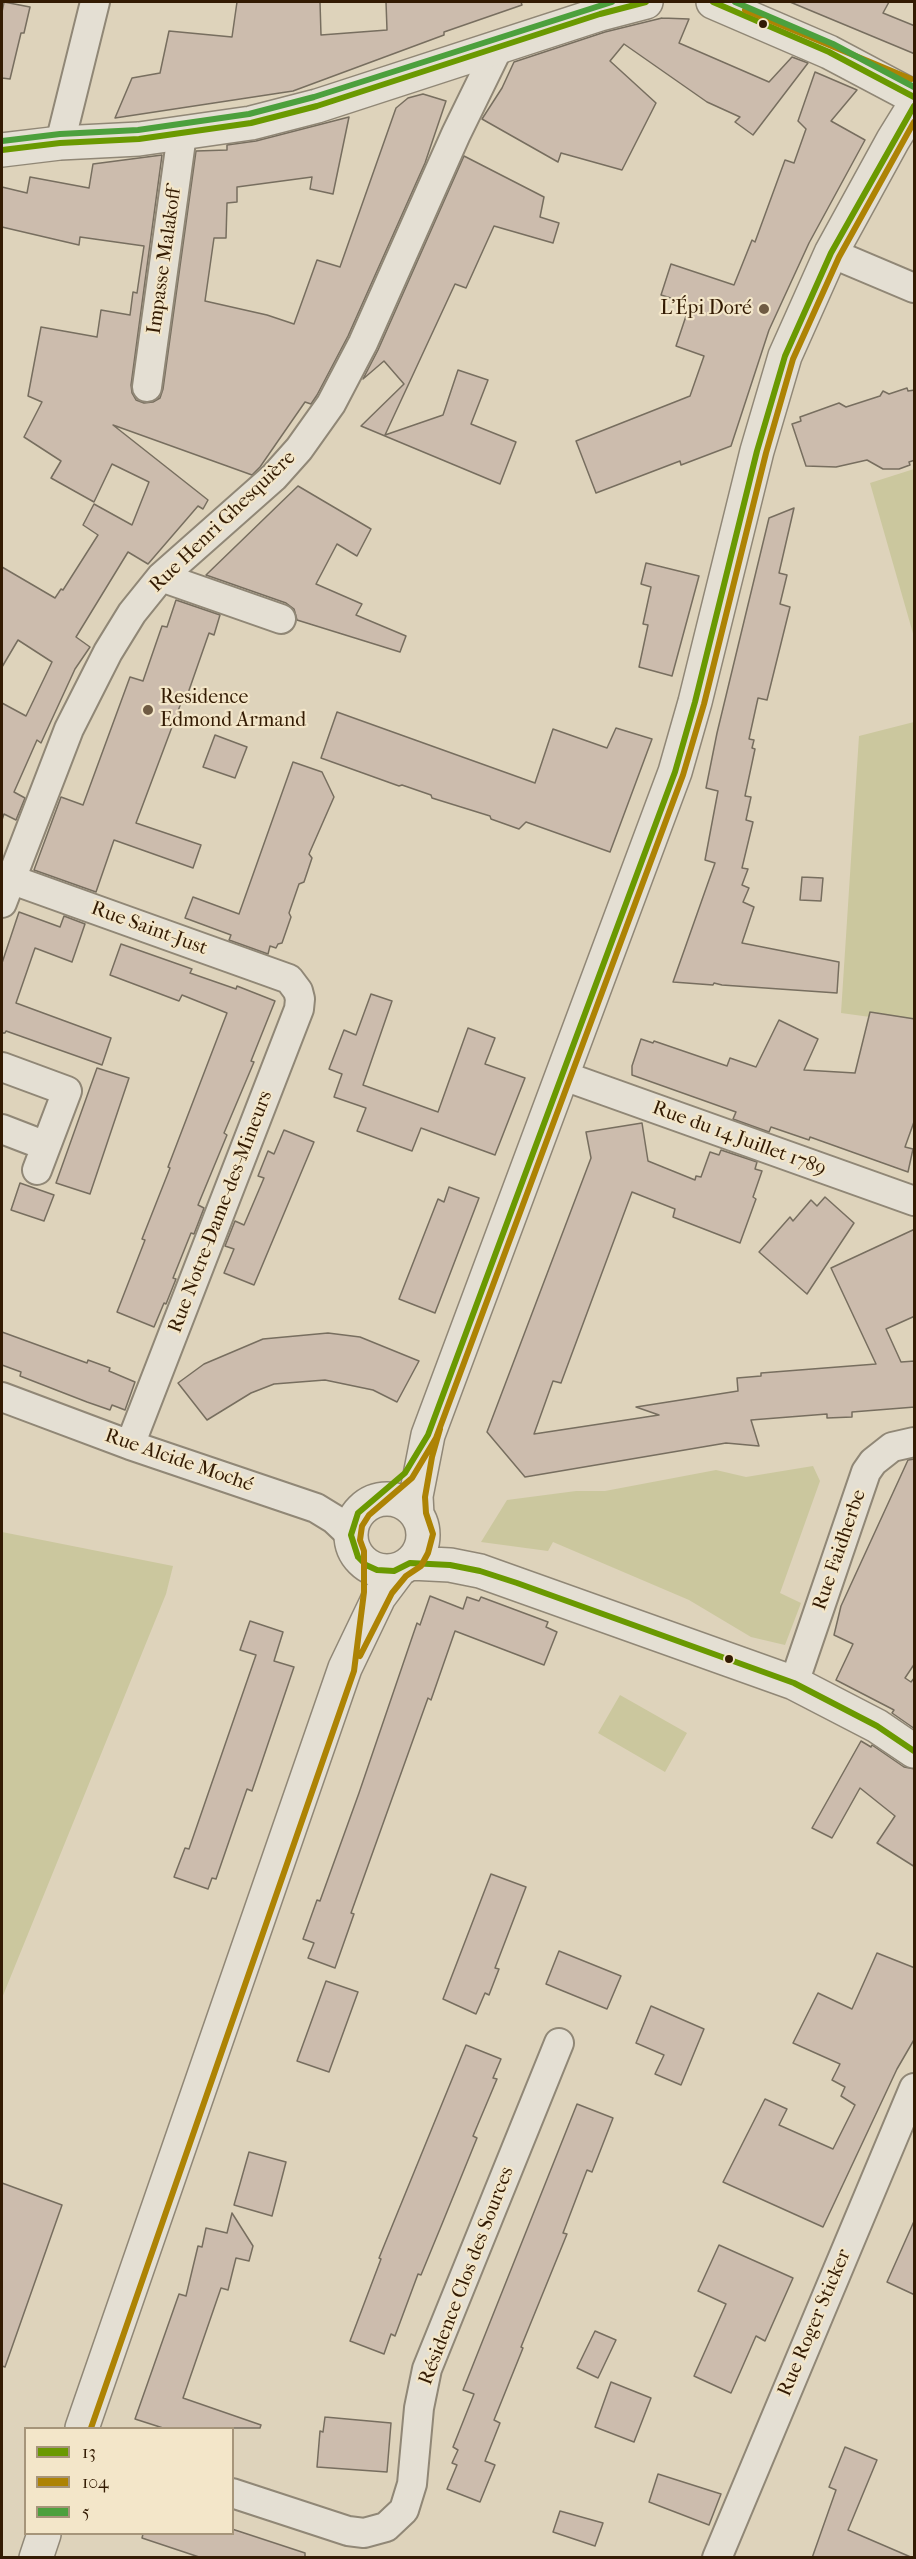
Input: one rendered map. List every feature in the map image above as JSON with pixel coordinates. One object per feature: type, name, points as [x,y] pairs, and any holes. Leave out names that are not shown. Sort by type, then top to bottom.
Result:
[{"type":"street","points":[[60,143],[95,2]]},
{"type":"street","points":[[2,150],[60,143],[182,134],[251,123],[317,106],[639,2]]},
{"type":"street","points":[[713,2],[820,48],[915,97]]},
{"type":"street","points":[[748,2],[915,71]]},
{"type":"street","name":"Rue Henri Ghesquière","points":[[6,891],[69,729],[114,642],[132,613],[161,577],[274,477],[299,449],[331,404],[363,343],[456,134],[499,46]]},
{"type":"street","points":[[82,2427],[345,1668],[379,1597],[405,1566],[418,1555],[422,1545],[424,1533],[419,1519],[417,1490],[429,1435],[675,772],[695,702],[757,451],[785,356],[831,252],[893,140],[915,106]]},
{"type":"street","name":"Impasse Malakoff","points":[[147,387],[182,134]]},
{"type":"street","points":[[831,252],[915,288]]},
{"type":"street","points":[[161,577],[281,620]]},
{"type":"street","name":"Rue Saint-Just","points":[[6,891],[289,979]]},
{"type":"street","name":"Rue Notre-Dame-des-Mineurs","points":[[130,1445],[299,1009],[298,991],[289,979]]},
{"type":"street","points":[[2,1067],[67,1091],[42,1158],[2,1129]]},
{"type":"street","name":"Rue du 14 Juillet 1789","points":[[564,1076],[915,1201]]},
{"type":"street","name":"Rue Alcide Moché","points":[[2,1396],[130,1445],[316,1508],[334,1519],[353,1543]]},
{"type":"street","points":[[345,1668],[354,1606],[355,1518],[405,1473],[429,1435]]},
{"type":"street","name":"Rue Faidherbe","points":[[794,1683],[866,1473],[884,1452],[902,1444],[915,1442]]},
{"type":"street","points":[[372,1502],[389,1499],[400,1501],[448,1544],[517,1582]]},
{"type":"street","points":[[353,1543],[366,1565],[377,1570],[405,1566],[456,1566],[517,1582],[794,1683],[877,1726],[915,1751]]},
{"type":"street","name":"Résidence Clos des Sources","points":[[234,2494],[348,2531],[364,2533],[386,2527],[404,2510],[412,2484],[419,2408],[427,2369],[559,2043]]},
{"type":"street","name":"Rue Roger Sticker","points":[[717,2558],[915,2088]]},
{"type":"street","points":[[36,2558],[44,2535]]},
{"type":"shaded area","points":[[914,469],[914,637],[870,483]]},
{"type":"shaded area","points":[[914,722],[914,1023],[841,1013],[859,736]]},
{"type":"shaded area","points":[[813,1466],[820,1481],[780,1593],[801,1603],[785,1645],[751,1637],[689,1600],[553,1542],[548,1551],[481,1542],[507,1500],[576,1491],[605,1491],[716,1470],[746,1477]]},
{"type":"shaded area","points":[[2,1532],[173,1566],[166,1594],[2,1998]]},
{"type":"shaded area","points":[[620,1695],[687,1733],[665,1772],[598,1733]]},
{"type":"building","points":[[4,2],[30,7],[10,79],[2,78]]},
{"type":"building","points":[[237,2],[320,2],[321,35],[387,30],[386,2],[521,2],[522,5],[444,32],[444,35],[293,91],[115,118],[132,78],[160,73],[169,31],[232,37]]},
{"type":"building","points":[[790,2],[889,2],[883,13],[915,26],[915,54]]},
{"type":"building","points":[[662,18],[689,19],[679,43],[769,82],[792,57],[808,63],[753,135],[735,122],[740,117],[707,102],[624,44],[610,61],[656,103],[622,170],[561,153],[558,162],[482,119],[502,88],[514,62],[605,32]]},
{"type":"building","points":[[815,72],[857,90],[831,121],[865,140],[809,243],[769,330],[731,446],[681,465],[680,461],[596,493],[576,441],[690,396],[704,356],[676,346],[690,304],[661,295],[671,264],[734,285],[752,240],[755,242],[785,160],[794,163],[806,129],[798,121]]},
{"type":"building","points":[[423,94],[446,101],[425,163],[348,336],[317,395],[311,404],[305,402],[260,467],[252,475],[113,425],[208,500],[203,509],[198,506],[148,564],[128,552],[76,637],[90,647],[75,669],[41,743],[37,740],[14,792],[25,798],[16,820],[4,814],[2,820],[2,703],[26,716],[52,662],[18,640],[2,667],[2,567],[55,598],[61,589],[63,590],[98,535],[83,525],[94,504],[132,525],[149,482],[112,464],[94,502],[51,478],[61,461],[24,437],[42,402],[28,396],[41,327],[97,337],[101,310],[130,315],[133,292],[137,293],[144,246],[80,237],[79,245],[2,227],[2,187],[27,193],[30,177],[89,188],[93,164],[162,155],[131,385],[136,400],[144,403],[153,402],[160,398],[163,389],[196,151],[227,150],[227,145],[256,141],[349,117],[333,194],[310,189],[312,177],[237,187],[237,202],[227,203],[226,238],[214,238],[205,301],[267,315],[294,324],[317,260],[340,267],[396,108],[408,98]]},
{"type":"building","points":[[464,156],[544,197],[540,217],[559,223],[553,243],[494,226],[466,288],[455,284],[385,435],[443,415],[458,370],[488,380],[471,424],[516,442],[500,484],[361,426],[404,384],[384,361],[363,379]]},
{"type":"building","points":[[907,388],[908,391],[915,390],[915,460],[909,462],[910,465],[899,469],[883,469],[867,460],[836,467],[806,466],[792,424],[801,421],[800,417],[839,403],[846,407],[880,396],[883,391],[889,394]]},
{"type":"building","points":[[298,486],[371,529],[357,556],[337,544],[316,584],[362,604],[356,615],[406,636],[400,652],[297,620],[294,609],[286,603],[206,575]]},
{"type":"building","points":[[794,508],[779,573],[787,575],[780,604],[790,607],[767,700],[758,698],[749,739],[754,740],[752,748],[755,749],[745,796],[751,797],[746,820],[753,822],[742,868],[748,869],[742,885],[749,888],[743,902],[754,907],[742,943],[839,962],[837,993],[673,982],[715,863],[705,860],[718,791],[706,788],[769,518]]},
{"type":"building","points":[[646,563],[699,576],[672,676],[639,667],[648,625],[643,624],[651,587],[641,584]]},
{"type":"building","name":"Residence Edmond Armand","points":[[176,600],[220,615],[214,635],[209,633],[187,696],[184,695],[136,823],[201,845],[193,868],[114,840],[96,892],[34,870],[61,797],[83,805],[130,677],[143,681],[162,626],[167,627]]},
{"type":"building","points":[[337,712],[535,783],[553,729],[607,748],[616,728],[652,739],[610,852],[526,822],[519,829],[491,819],[490,816],[432,798],[431,795],[321,758]]},
{"type":"building","points":[[215,735],[247,747],[235,778],[203,767]]},
{"type":"building","points":[[293,762],[322,772],[334,797],[309,854],[312,858],[304,882],[299,884],[282,943],[276,948],[270,946],[268,954],[229,940],[231,935],[185,918],[193,897],[239,914]]},
{"type":"building","points":[[802,877],[823,878],[821,901],[800,900]]},
{"type":"building","points":[[19,912],[60,927],[64,916],[85,924],[72,962],[35,948],[16,1003],[111,1038],[102,1065],[6,1031],[2,1033],[2,963]]},
{"type":"building","points":[[121,944],[192,969],[190,973],[236,989],[237,986],[275,1001],[251,1061],[254,1062],[224,1133],[227,1135],[198,1205],[204,1208],[194,1234],[191,1233],[173,1278],[176,1279],[154,1327],[117,1312],[145,1240],[142,1239],[170,1168],[168,1167],[227,1013],[182,995],[179,1001],[110,975]]},
{"type":"building","points":[[371,994],[392,1001],[363,1085],[438,1112],[468,1028],[495,1038],[485,1064],[525,1078],[495,1155],[421,1128],[412,1151],[357,1131],[366,1108],[334,1097],[342,1074],[329,1069],[344,1030],[356,1035]]},
{"type":"building","points":[[870,1012],[915,1019],[915,1119],[905,1147],[913,1149],[908,1172],[810,1137],[809,1140],[771,1127],[769,1132],[733,1119],[736,1112],[632,1075],[632,1066],[641,1039],[653,1043],[654,1041],[727,1066],[730,1058],[756,1067],[779,1020],[818,1039],[804,1070],[855,1073]]},
{"type":"building","points":[[97,1068],[129,1078],[90,1194],[56,1183]]},
{"type":"building","points":[[642,1123],[648,1161],[695,1180],[696,1176],[701,1177],[710,1152],[719,1155],[721,1150],[757,1162],[755,1169],[762,1171],[753,1197],[756,1199],[740,1243],[673,1217],[675,1209],[632,1192],[561,1383],[553,1381],[534,1434],[659,1415],[636,1407],[738,1391],[737,1378],[761,1376],[761,1373],[876,1364],[831,1268],[915,1229],[915,1316],[886,1329],[901,1362],[915,1361],[915,1407],[852,1412],[852,1417],[827,1418],[827,1414],[751,1420],[759,1446],[726,1443],[525,1477],[487,1432],[591,1158],[586,1132]]},
{"type":"building","points":[[284,1130],[314,1142],[254,1285],[224,1273],[234,1249],[225,1246],[235,1221],[244,1225],[264,1178],[258,1176],[268,1151],[274,1154]]},
{"type":"building","points":[[20,1183],[54,1195],[44,1221],[11,1210]]},
{"type":"building","points":[[449,1187],[479,1198],[435,1313],[399,1299],[438,1199],[444,1202]]},
{"type":"building","points":[[825,1197],[854,1223],[807,1294],[759,1252],[790,1217],[793,1221],[811,1200],[817,1206]]},
{"type":"building","points":[[2,1332],[87,1363],[88,1360],[110,1368],[109,1371],[135,1382],[125,1410],[112,1405],[110,1410],[87,1402],[20,1376],[21,1372],[2,1365]]},
{"type":"building","points":[[328,1333],[360,1337],[419,1361],[397,1402],[373,1390],[325,1380],[274,1384],[251,1393],[207,1420],[178,1383],[204,1364],[263,1339]]},
{"type":"building","points":[[915,1459],[915,1663],[905,1678],[911,1682],[915,1677],[915,1729],[892,1713],[894,1710],[836,1680],[853,1644],[834,1635],[841,1606],[908,1460]]},
{"type":"building","points":[[430,1596],[463,1609],[467,1597],[479,1601],[481,1597],[548,1622],[546,1627],[557,1632],[544,1665],[455,1631],[431,1700],[428,1698],[351,1913],[354,1914],[335,1968],[308,1958],[314,1943],[303,1939],[317,1900],[320,1901],[359,1793],[417,1623],[420,1625]]},
{"type":"building","points":[[250,1621],[283,1632],[274,1661],[294,1667],[252,1791],[247,1789],[216,1879],[212,1878],[208,1889],[174,1877],[185,1848],[189,1849],[256,1655],[240,1650]]},
{"type":"building","points":[[861,1741],[871,1747],[872,1745],[904,1767],[915,1769],[915,1867],[877,1843],[895,1816],[860,1788],[832,1838],[812,1828]]},
{"type":"building","points":[[491,1874],[526,1887],[495,1968],[499,1969],[489,1995],[485,1993],[476,2014],[443,1999]]},
{"type":"building","points":[[559,1951],[621,1976],[607,2009],[546,1984]]},
{"type":"building","points":[[877,1953],[915,1968],[915,2038],[897,2069],[823,2227],[723,2182],[765,2099],[787,2109],[779,2125],[833,2149],[855,2105],[841,2096],[845,2087],[832,2080],[840,2064],[793,2043],[818,1993],[852,2009]]},
{"type":"building","points":[[326,1981],[358,1992],[329,2072],[297,2061]]},
{"type":"building","points":[[651,2006],[704,2029],[681,2085],[655,2074],[664,2055],[636,2043]]},
{"type":"building","points":[[466,2045],[501,2059],[493,2078],[497,2079],[473,2136],[477,2138],[442,2224],[421,2275],[418,2274],[395,2336],[391,2334],[384,2354],[350,2341],[381,2259],[379,2258]]},
{"type":"building","points":[[577,2104],[613,2118],[592,2172],[587,2170],[563,2233],[567,2234],[494,2420],[500,2423],[485,2461],[495,2465],[480,2502],[447,2489],[457,2465],[452,2463],[458,2450],[453,2447],[474,2394],[463,2390]]},
{"type":"building","points":[[249,2152],[286,2162],[272,2216],[234,2205]]},
{"type":"building","points":[[2,2183],[62,2205],[5,2367],[2,2366]]},
{"type":"building","points":[[232,2213],[253,2246],[249,2261],[236,2258],[228,2290],[221,2288],[183,2398],[261,2425],[260,2428],[160,2427],[135,2419],[179,2294],[186,2296],[198,2246],[202,2247],[206,2228],[227,2233]]},
{"type":"building","points":[[915,2219],[915,2295],[887,2282]]},
{"type":"building","points":[[719,2245],[793,2278],[765,2341],[756,2336],[731,2393],[694,2376],[726,2304],[698,2291]]},
{"type":"building","points":[[595,2331],[616,2340],[598,2378],[577,2368]]},
{"type":"building","points":[[611,2382],[651,2398],[634,2442],[595,2427]]},
{"type":"building","points":[[325,2417],[391,2423],[387,2472],[317,2467],[320,2431],[323,2432]]},
{"type":"building","points":[[845,2447],[877,2460],[848,2530],[913,2558],[812,2558],[836,2490],[829,2487]]},
{"type":"building","points":[[658,2474],[721,2494],[709,2525],[649,2502]]},
{"type":"building","points":[[560,2511],[603,2523],[595,2546],[553,2532]]},
{"type":"building","points":[[234,2530],[305,2553],[305,2558],[202,2558],[142,2538],[143,2535],[234,2535]]},
{"type":"transit line","name":"5","points":[[2,141],[60,134],[138,130],[249,114],[314,97],[612,2]]},
{"type":"transit line","name":"13","points":[[2,150],[60,143],[139,139],[251,123],[317,106],[600,14],[646,2]]},
{"type":"transit line","name":"13","points":[[713,2],[829,52],[914,97]]},
{"type":"transit line","name":"5","points":[[735,2],[833,44],[914,87]]},
{"type":"transit line","name":"104","points":[[745,10],[911,79]]},
{"type":"transit line","name":"13","points":[[914,106],[831,253],[785,356],[757,451],[695,702],[675,772],[428,1435],[405,1473],[358,1513],[351,1535],[358,1557],[366,1565],[377,1570],[394,1571],[410,1563],[450,1565],[480,1571],[517,1583],[794,1683],[877,1726],[914,1751]]},
{"type":"transit line","name":"104","points":[[91,2427],[354,1671],[364,1592],[364,1551],[360,1540],[362,1526],[369,1515],[412,1478],[436,1438],[683,775],[704,704],[766,453],[793,359],[839,257],[914,122]]},
{"type":"transit line","name":"104","points":[[360,1656],[392,1593],[406,1576],[421,1566],[428,1553],[433,1534],[426,1513],[425,1497],[440,1429]]},
{"type":"place","name":"L'Épi Doré","points":[[764,309]]},
{"type":"place","name":"Residence Edmond Armand","points":[[148,710]]}]
